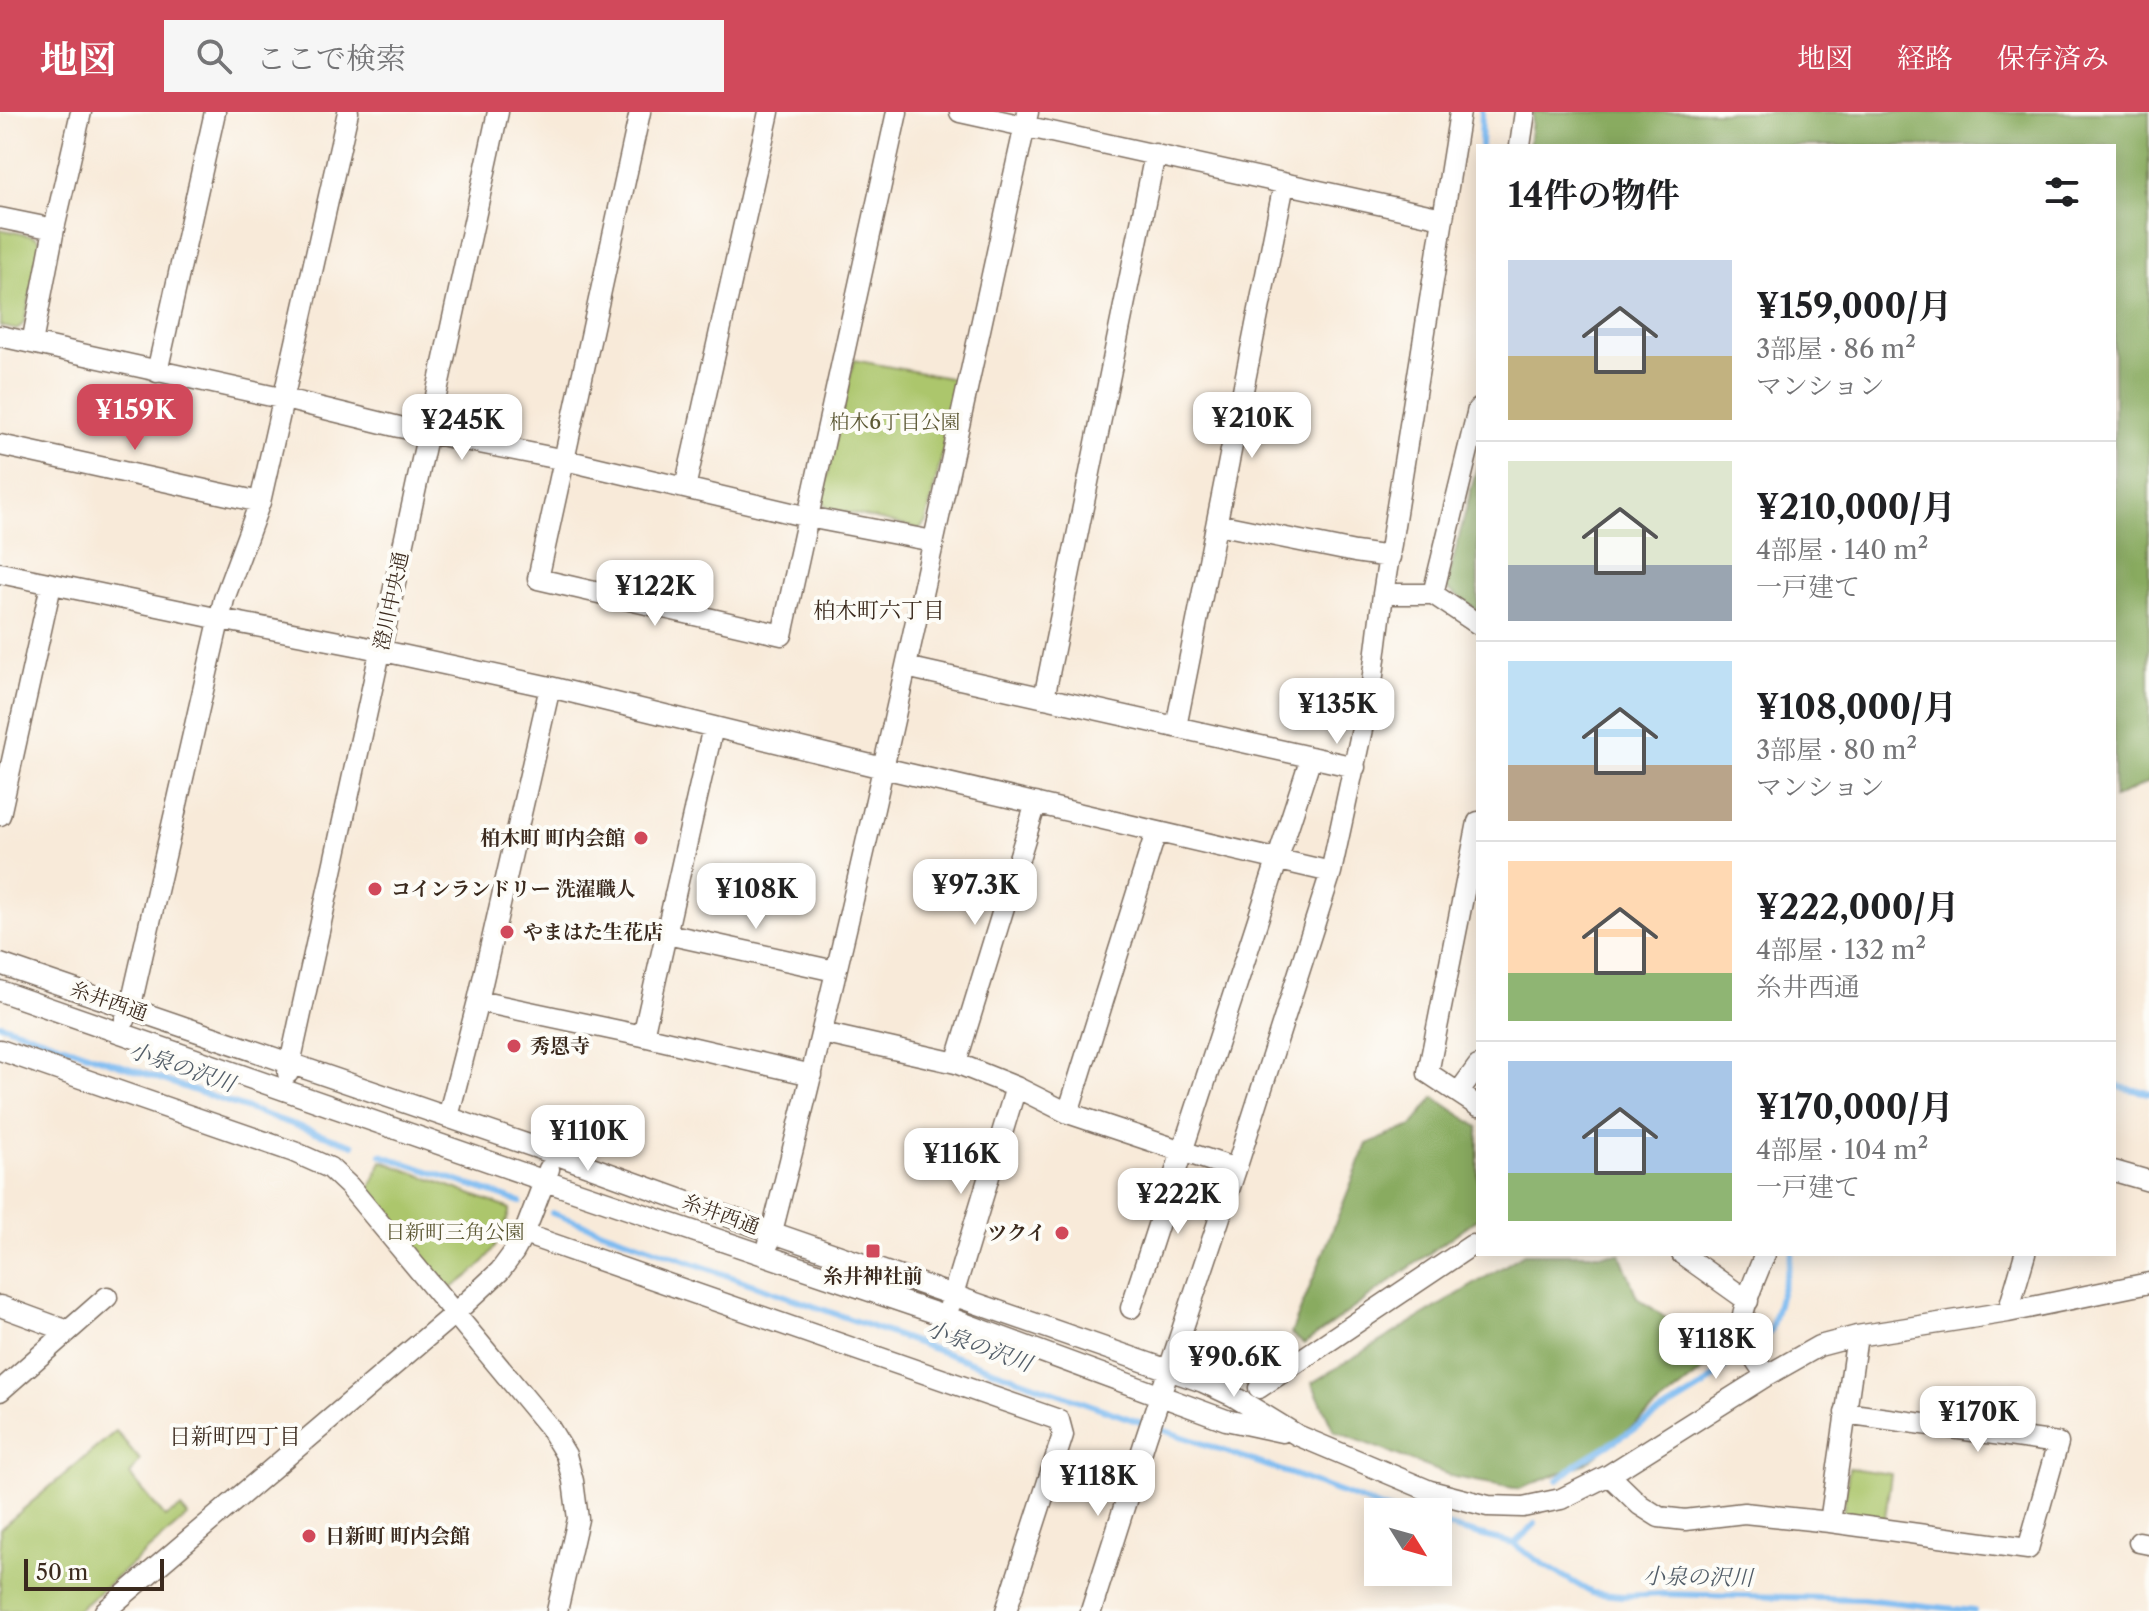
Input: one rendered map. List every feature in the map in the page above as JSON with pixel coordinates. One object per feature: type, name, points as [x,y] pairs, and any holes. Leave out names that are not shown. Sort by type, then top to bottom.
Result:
[{"type":"street","points":[[32,343],[81,112]]},
{"type":"street","points":[[157,372],[215,112]]},
{"type":"street","points":[[121,1032],[130,1009],[224,599],[260,502],[348,112]]},
{"type":"street","name":"澄川中央通","points":[[284,1090],[498,112]]},
{"type":"street","points":[[640,112],[538,579],[782,635],[897,112]]},
{"type":"street","points":[[685,488],[769,112]]},
{"type":"street","points":[[960,112],[1026,119],[1155,154],[1442,218]]},
{"type":"street","points":[[1091,1611],[1331,872],[1372,683],[1383,594],[1460,112]]},
{"type":"street","points":[[1520,144],[1525,112]]},
{"type":"street","points":[[766,1255],[812,1075],[883,768],[1026,119]]},
{"type":"street","points":[[1044,698],[1155,154]]},
{"type":"street","points":[[1176,727],[1284,184]]},
{"type":"street","points":[[0,218],[54,229]]},
{"type":"street","points":[[0,336],[427,433],[565,460],[808,517],[933,541]]},
{"type":"street","points":[[1433,594],[1476,417]]},
{"type":"street","points":[[0,445],[260,502]]},
{"type":"street","points":[[1217,524],[1390,557]]},
{"type":"street","points":[[0,573],[550,687],[1331,872]]},
{"type":"street","points":[[0,811],[51,585]]},
{"type":"street","points":[[1383,594],[1433,594],[1476,623]]},
{"type":"street","points":[[906,667],[1355,767]]},
{"type":"street","points":[[448,1117],[478,1001],[550,687]]},
{"type":"street","points":[[643,1036],[713,727]]},
{"type":"street","points":[[1131,1308],[1311,757]]},
{"type":"street","points":[[956,1063],[1036,803]]},
{"type":"street","points":[[1068,1113],[1156,832]]},
{"type":"street","points":[[1475,852],[1428,1073],[1476,1105]]},
{"type":"street","points":[[667,934],[835,971]]},
{"type":"street","name":"糸井西通","points":[[0,964],[555,1154],[1203,1382],[1233,1396],[1297,1435]]},
{"type":"street","name":"糸井西通","points":[[0,991],[947,1317],[1157,1405],[1297,1435]]},
{"type":"street","points":[[478,1001],[812,1075]]},
{"type":"street","points":[[822,1033],[956,1063],[1016,1087],[1068,1113],[1236,1169]]},
{"type":"street","points":[[0,1050],[294,1152],[330,1168],[349,1186],[549,1427],[566,1455],[578,1519],[557,1611]]},
{"type":"street","points":[[1459,1092],[1476,1069]]},
{"type":"street","points":[[947,1317],[1016,1087]]},
{"type":"street","points":[[105,1611],[455,1313],[500,1271],[524,1234],[555,1154]]},
{"type":"street","points":[[2116,1172],[2149,1181]]},
{"type":"street","points":[[524,1234],[1059,1420],[1063,1435],[1006,1611]]},
{"type":"street","points":[[1259,1388],[1472,1245]]},
{"type":"street","points":[[1685,1256],[1748,1301]]},
{"type":"street","points":[[1764,1256],[1741,1325],[1742,1337],[1766,1376]]},
{"type":"street","points":[[2008,1312],[2024,1256]]},
{"type":"street","points":[[1297,1435],[1430,1491],[1488,1506],[1523,1507],[1561,1499],[1609,1475],[1819,1346],[1857,1336],[2008,1312],[2148,1281]]},
{"type":"street","points":[[0,1391],[107,1297]]},
{"type":"street","points":[[0,1306],[68,1331]]},
{"type":"street","points":[[1830,1522],[1857,1336]]},
{"type":"street","points":[[1609,1475],[1640,1505],[1659,1517],[1685,1520],[1744,1513],[2028,1549],[2058,1443],[1845,1413]]},
{"type":"green space","points":[[1533,112],[2149,112],[2149,782],[2116,797],[2116,144],[1529,144]]},
{"type":"green space","points":[[0,229],[36,237],[42,245],[24,323],[17,330],[0,326]]},
{"type":"green space","name":"柏木6丁目公園","points":[[854,360],[960,380],[926,522],[920,529],[828,508],[822,501]]},
{"type":"green space","points":[[1476,471],[1476,610],[1446,588]]},
{"type":"green space","points":[[1434,1097],[1476,1126],[1476,1219],[1304,1344],[1291,1334],[1367,1144],[1412,1126]]},
{"type":"green space","name":"日新町三角公園","points":[[382,1161],[510,1209],[501,1235],[488,1256],[449,1290],[369,1190]]},
{"type":"green space","points":[[1521,1256],[1621,1256],[1637,1297],[1720,1357],[1586,1463],[1519,1489],[1454,1477],[1334,1431],[1312,1383]]},
{"type":"green space","points":[[116,1431],[140,1460],[130,1475],[165,1517],[181,1508],[188,1516],[77,1611],[0,1611],[0,1529]]},
{"type":"green space","points":[[1849,1468],[1891,1474],[1885,1518],[1843,1512]]},
{"type":"waterway","points":[[1481,144],[1482,112]]},
{"type":"waterway","name":"小泉の沢川","points":[[0,1024],[353,1145]]},
{"type":"waterway","points":[[2116,1086],[2149,1093]]},
{"type":"waterway","name":"小泉の沢川","points":[[381,1155],[520,1202]]},
{"type":"waterway","name":"小泉の沢川","points":[[552,1213],[1364,1501]]},
{"type":"waterway","points":[[1762,1338],[1770,1332],[1791,1256]]},
{"type":"waterway","points":[[1558,1480],[1578,1463],[1703,1387],[1735,1358]]},
{"type":"waterway","points":[[1514,1544],[1535,1524]]},
{"type":"waterway","name":"小泉の沢川","points":[[1452,1528],[1514,1544],[1592,1593],[1863,1599],[1974,1611]]},
{"type":"place","name":"柏木町 町内会館","points":[[641,838]]},
{"type":"place","name":"コインランドリー 洗濯職人","points":[[375,889]]},
{"type":"place","name":"やまはた生花店","points":[[507,932]]},
{"type":"place","name":"秀恩寺","points":[[514,1046]]},
{"type":"place","name":"ツクイ","points":[[1062,1233]]},
{"type":"place","name":"糸井神社前","points":[[873,1251]]},
{"type":"place","name":"日新町 町内会館","points":[[309,1536]]},
{"type":"district","name":"柏木町六丁目","points":[[879,610]]},
{"type":"district","name":"日新町四丁目","points":[[235,1436]]}]
